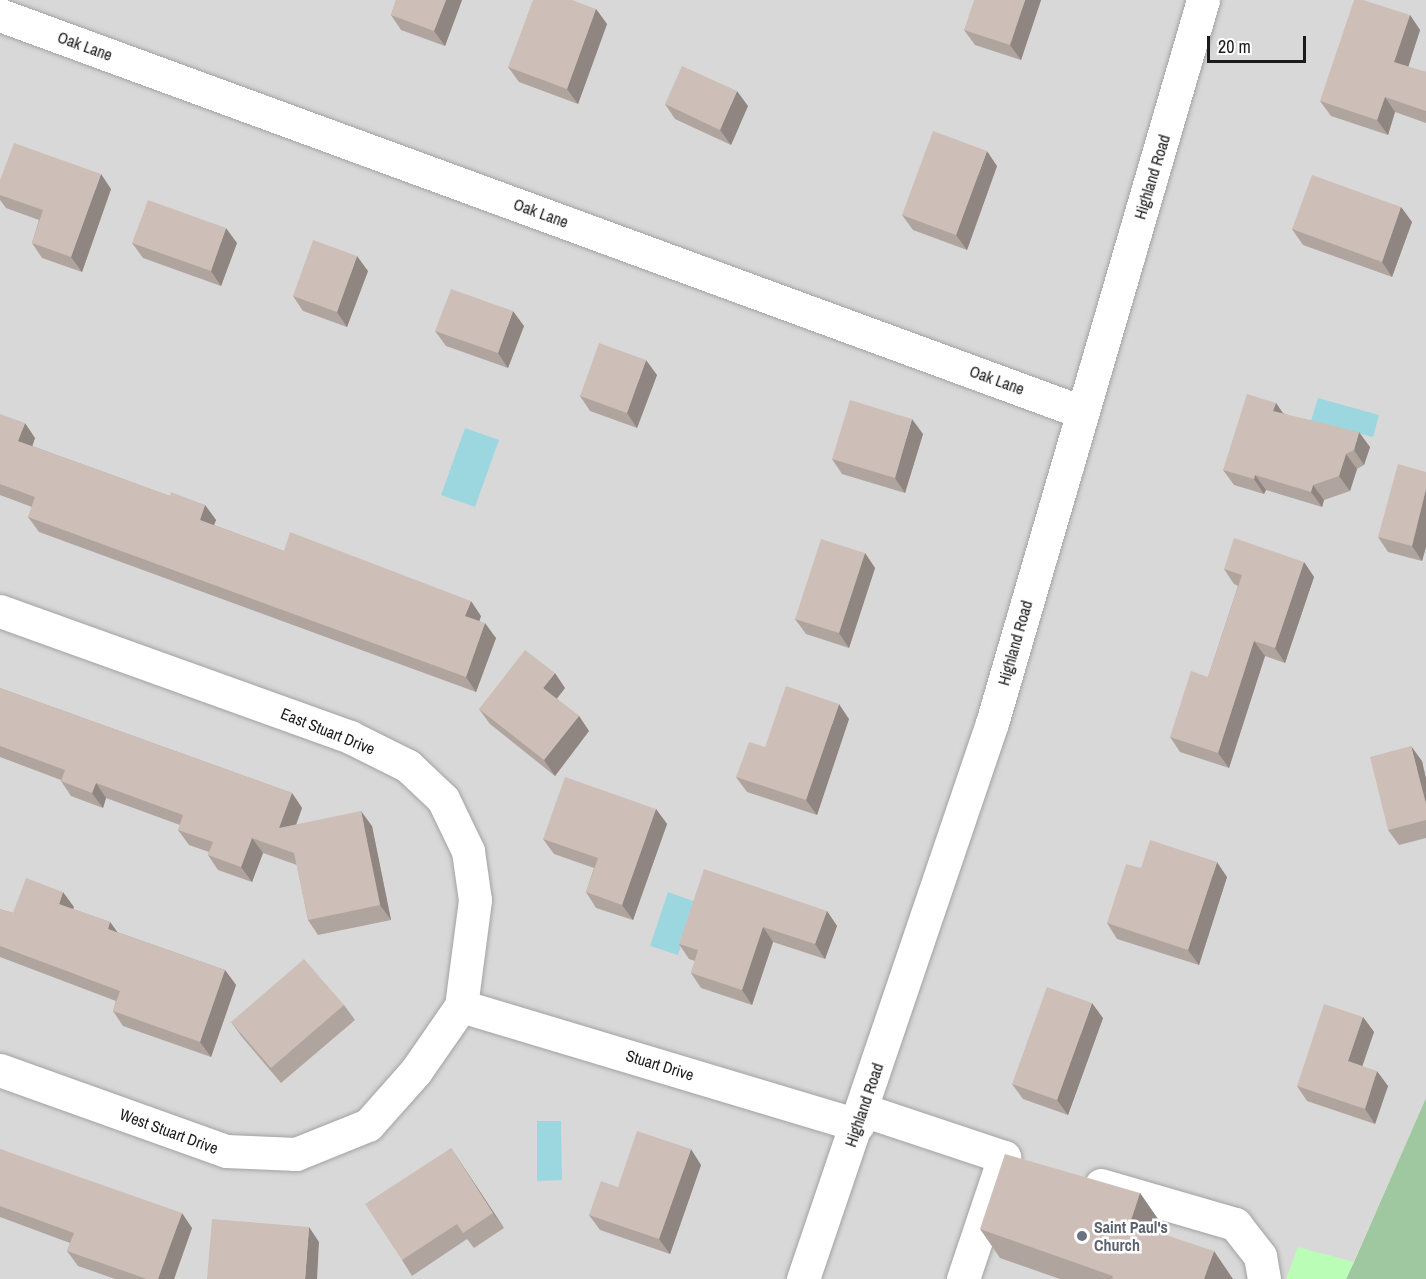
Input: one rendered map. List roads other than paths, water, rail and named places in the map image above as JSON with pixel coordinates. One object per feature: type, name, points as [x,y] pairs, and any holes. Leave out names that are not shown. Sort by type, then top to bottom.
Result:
[{"type":"street","name":"Highland Road","points":[[803,1279],[860,1117],[992,723],[1203,0]]},
{"type":"street","name":"Oak Lane","points":[[0,15],[1082,412]]},
{"type":"street","name":"East Stuart Drive","points":[[0,611],[350,736],[408,765],[442,799],[468,851],[475,900],[461,1006]]},
{"type":"street","name":"Stuart Drive","points":[[461,1006],[1037,1167]]},
{"type":"street","name":"West Stuart Drive","points":[[0,1070],[226,1151],[296,1154],[368,1125],[416,1071],[461,1006]]},
{"type":"street","points":[[963,1279],[1004,1157]]},
{"type":"street","points":[[1070,1176],[1236,1224],[1260,1256],[1264,1279]]},
{"type":"water","points":[[1318,398],[1379,415],[1373,437],[1311,421]]},
{"type":"water","points":[[465,428],[499,440],[475,507],[441,495]]},
{"type":"water","points":[[668,892],[696,902],[678,955],[650,946]]},
{"type":"water","points":[[537,1121],[561,1121],[562,1180],[537,1181]]},
{"type":"place","name":"Saint Paul's Church","points":[[1082,1236]]}]
